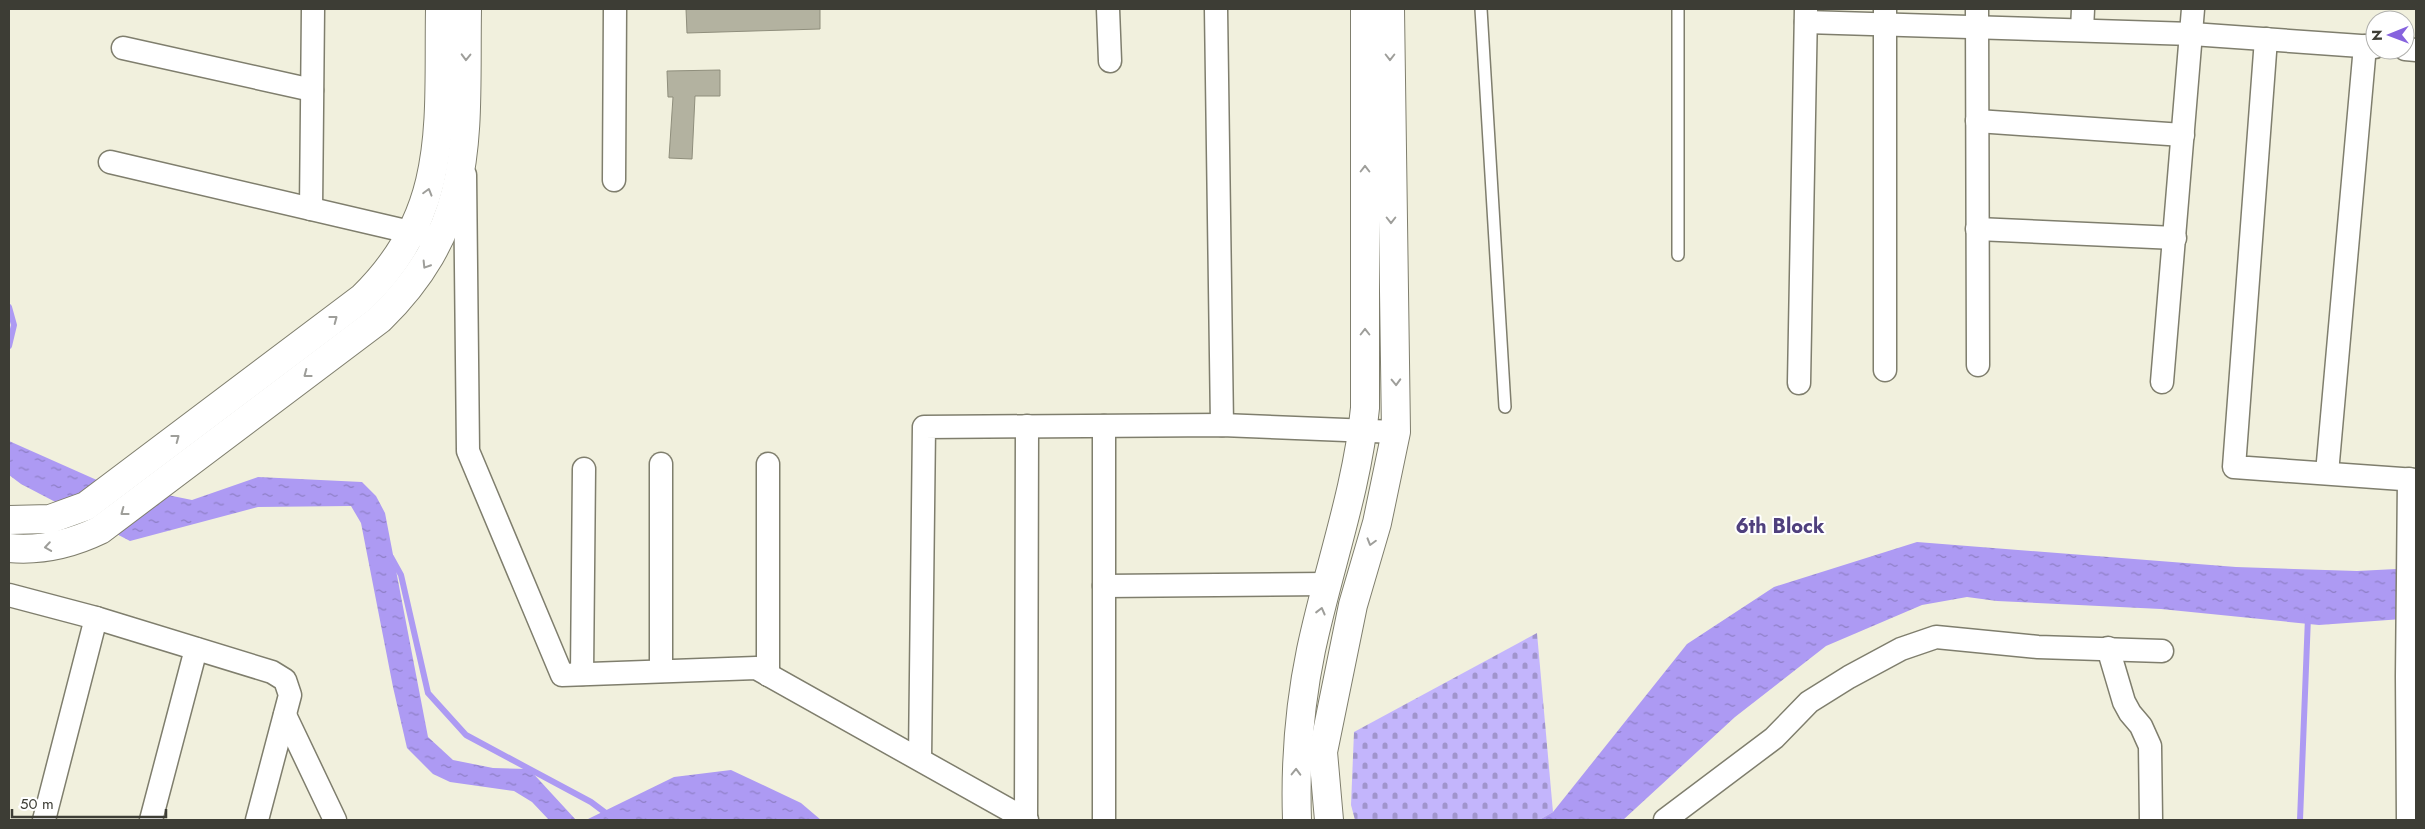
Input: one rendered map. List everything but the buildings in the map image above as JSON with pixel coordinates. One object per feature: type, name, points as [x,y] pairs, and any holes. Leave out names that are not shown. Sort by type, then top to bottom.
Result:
[{"type":"street","points":[[311,209],[314,9]]},
{"type":"street","points":[[9,520],[35,521],[63,515],[86,506],[362,298],[391,268],[413,233],[428,193],[436,151],[440,9]]},
{"type":"street","points":[[9,548],[55,546],[100,530],[380,319],[412,285],[440,239],[455,201],[464,154],[467,9]]},
{"type":"street","points":[[614,180],[615,9]]},
{"type":"street","points":[[1108,9],[1110,61]]},
{"type":"street","points":[[1216,9],[1222,425]]},
{"type":"street","points":[[1297,820],[1298,730],[1311,650],[1356,474],[1365,408],[1365,9]]},
{"type":"street","points":[[1329,820],[1323,752],[1353,605],[1377,523],[1396,432],[1390,9]]},
{"type":"street","points":[[2162,382],[2193,9]]},
{"type":"street","points":[[1799,383],[1806,16],[2082,20],[2192,34],[2365,46]]},
{"type":"street","points":[[1885,17],[1885,370]]},
{"type":"street","points":[[1977,18],[1978,366]]},
{"type":"street","points":[[2266,39],[2234,467],[2413,479],[2412,697],[2408,820]]},
{"type":"street","points":[[123,48],[312,90]]},
{"type":"street","points":[[2327,474],[2369,60]]},
{"type":"street","points":[[1977,121],[2183,135]]},
{"type":"street","points":[[465,129],[468,451],[562,675],[756,668],[1027,820],[1027,426]]},
{"type":"street","points":[[110,162],[440,239]]},
{"type":"street","points":[[1977,229],[2175,238]]},
{"type":"street","points":[[920,759],[924,427],[1222,425],[1396,432]]},
{"type":"street","points":[[1104,426],[1104,820]]},
{"type":"street","points":[[661,464],[661,671]]},
{"type":"street","points":[[768,464],[768,675]]},
{"type":"street","points":[[582,674],[584,469]]},
{"type":"street","points":[[1104,586],[1328,584]]},
{"type":"street","points":[[9,595],[96,618],[272,672],[285,680],[290,695],[257,820]]},
{"type":"street","points":[[44,820],[96,618]]},
{"type":"street","points":[[1665,820],[1774,738],[1809,702],[1849,677],[1901,649],[1936,637],[2038,646],[2162,651]]},
{"type":"street","points":[[2108,648],[2124,702],[2141,726],[2150,746],[2151,820]]},
{"type":"street","points":[[151,820],[196,649]]},
{"type":"street","points":[[285,715],[335,820]]},
{"type":"lane","points":[[1481,9],[1505,407]]},
{"type":"lane","points":[[1678,9],[1678,255]]},
{"type":"green space","points":[[1537,633],[1553,812],[1539,820],[1355,820],[1351,805],[1354,732]]},
{"type":"water","points":[[9,441],[99,481],[192,500],[258,477],[362,482],[376,496],[385,513],[428,737],[453,760],[493,768],[529,769],[576,820],[549,820],[532,802],[514,791],[450,782],[433,774],[407,748],[361,523],[351,506],[258,507],[130,541],[21,484],[9,475]]},
{"type":"water","points":[[1917,542],[2236,567],[2357,571],[2416,568],[2416,618],[2319,625],[2161,609],[1997,601],[1967,597],[1922,605],[1826,646],[1735,717],[1623,820],[1539,820],[1553,812],[1687,644],[1774,587]]},
{"type":"water","points":[[731,770],[801,803],[821,820],[586,820],[674,777]]},
{"type":"waterway","points":[[9,307],[14,325],[9,346]]},
{"type":"waterway","points":[[391,557],[401,575],[428,693],[466,735],[591,802],[615,820]]},
{"type":"waterway","points":[[2300,820],[2308,617]]},
{"type":"district","name":"6th Block","points":[[1780,526]]}]
